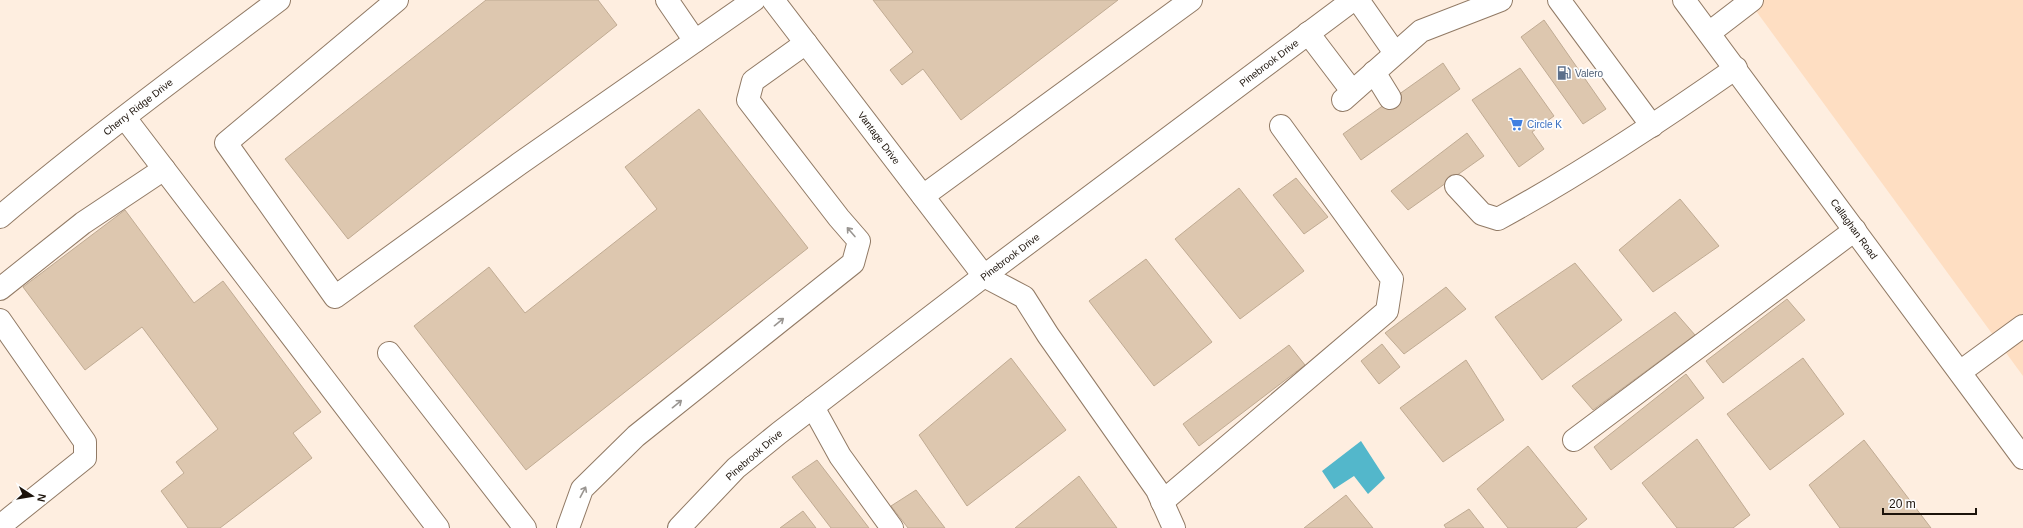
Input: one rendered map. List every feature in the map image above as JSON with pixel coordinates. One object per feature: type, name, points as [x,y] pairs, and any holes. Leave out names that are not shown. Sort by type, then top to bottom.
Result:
[{"type":"street","name":"Cherry Ridge Drive","points":[[0,216],[279,0]]},
{"type":"street","points":[[397,0],[226,143],[335,297],[519,164],[754,0]]},
{"type":"street","points":[[667,0],[695,41]]},
{"type":"street","name":"Vantage Drive","points":[[773,0],[984,276]]},
{"type":"street","points":[[923,196],[1191,0]]},
{"type":"street","name":"Pinebrook Drive","points":[[679,528],[736,468],[813,407],[984,276],[1353,0]]},
{"type":"street","points":[[1358,0],[1395,53]]},
{"type":"street","points":[[1308,33],[1348,95],[1421,31],[1501,0]]},
{"type":"street","points":[[1560,0],[1652,126]]},
{"type":"street","name":"Callaghan Road","points":[[1684,0],[1736,68],[2023,458]]},
{"type":"street","points":[[1709,33],[1752,0]]},
{"type":"street","points":[[568,528],[582,489],[636,436],[853,263],[859,241],[839,218],[748,100],[753,82],[806,43]]},
{"type":"street","points":[[1456,186],[1482,214],[1498,219],[1542,195],[1652,126],[1736,68]]},
{"type":"street","points":[[1374,72],[1390,98]]},
{"type":"street","points":[[125,118],[438,528]]},
{"type":"street","points":[[1162,502],[1387,311],[1392,279],[1282,126]]},
{"type":"street","points":[[0,289],[83,223],[164,169]]},
{"type":"street","points":[[1574,440],[1855,230]]},
{"type":"street","points":[[984,276],[1024,297],[1048,335],[1156,490],[1174,528]]},
{"type":"street","points":[[0,320],[85,442],[85,458],[0,526]]},
{"type":"street","points":[[1960,372],[2023,326]]},
{"type":"street","points":[[389,353],[525,528]]},
{"type":"street","points":[[813,407],[840,456],[892,528]]},
{"type":"shaded area","points":[[1748,0],[2023,0],[2023,376]]},
{"type":"water","points":[[1361,441],[1385,478],[1368,494],[1354,476],[1334,489],[1322,471]]},
{"type":"building","points":[[486,0],[598,0],[617,25],[348,239],[285,159]]},
{"type":"building","points":[[873,0],[1118,0],[961,120],[923,69],[902,85],[890,70],[913,52]]},
{"type":"building","name":"Valero","points":[[1544,20],[1606,109],[1583,124],[1521,37]]},
{"type":"building","points":[[1443,63],[1460,89],[1361,160],[1343,134]]},
{"type":"building","name":"Circle K","points":[[1520,68],[1554,116],[1532,132],[1544,149],[1519,167],[1472,100]]},
{"type":"building","points":[[699,109],[808,248],[526,470],[414,326],[489,267],[525,313],[657,209],[625,167]]},
{"type":"building","points":[[1467,133],[1484,156],[1408,210],[1391,191]]},
{"type":"building","points":[[1296,178],[1328,217],[1304,234],[1273,195]]},
{"type":"building","points":[[1239,188],[1304,271],[1240,319],[1175,239]]},
{"type":"building","points":[[1680,199],[1719,246],[1653,292],[1619,250]]},
{"type":"building","points":[[125,210],[194,303],[223,281],[321,412],[293,433],[312,458],[220,528],[188,528],[161,491],[184,473],[176,462],[218,429],[142,327],[85,370],[23,287]]},
{"type":"building","points":[[1146,259],[1212,342],[1154,386],[1089,301]]},
{"type":"building","points":[[1575,263],[1622,320],[1542,380],[1495,317]]},
{"type":"building","points":[[1446,287],[1466,309],[1404,354],[1385,333]]},
{"type":"building","points":[[1787,299],[1805,320],[1723,383],[1706,361]]},
{"type":"building","points":[[1675,312],[1695,335],[1593,410],[1572,386]]},
{"type":"building","points":[[1382,344],[1400,367],[1379,384],[1361,361]]},
{"type":"building","points":[[1289,345],[1305,365],[1199,446],[1183,424]]},
{"type":"building","points":[[1011,358],[1066,430],[967,506],[919,435]]},
{"type":"building","points":[[1803,358],[1844,414],[1770,470],[1727,414]]},
{"type":"building","points":[[1466,360],[1504,420],[1443,462],[1400,408]]},
{"type":"building","points":[[1686,374],[1704,398],[1611,470],[1594,447]]},
{"type":"building","points":[[1697,439],[1750,515],[1733,528],[1677,528],[1642,483]]},
{"type":"building","points":[[1864,440],[1931,528],[1840,528],[1809,485]]},
{"type":"building","points":[[1528,446],[1587,519],[1576,528],[1508,528],[1477,489]]},
{"type":"building","points":[[817,460],[869,528],[831,528],[792,477]]},
{"type":"building","points":[[1079,476],[1117,528],[1015,528]]},
{"type":"building","points":[[916,490],[945,528],[908,528],[891,506]]},
{"type":"building","points":[[1346,495],[1373,528],[1304,528]]},
{"type":"building","points":[[1469,509],[1484,528],[1446,528],[1444,525]]},
{"type":"building","points":[[803,511],[816,528],[780,528]]},
{"type":"place","name":"Valero","points":[[1564,73]]},
{"type":"place","name":"Circle K","points":[[1516,124]]}]
